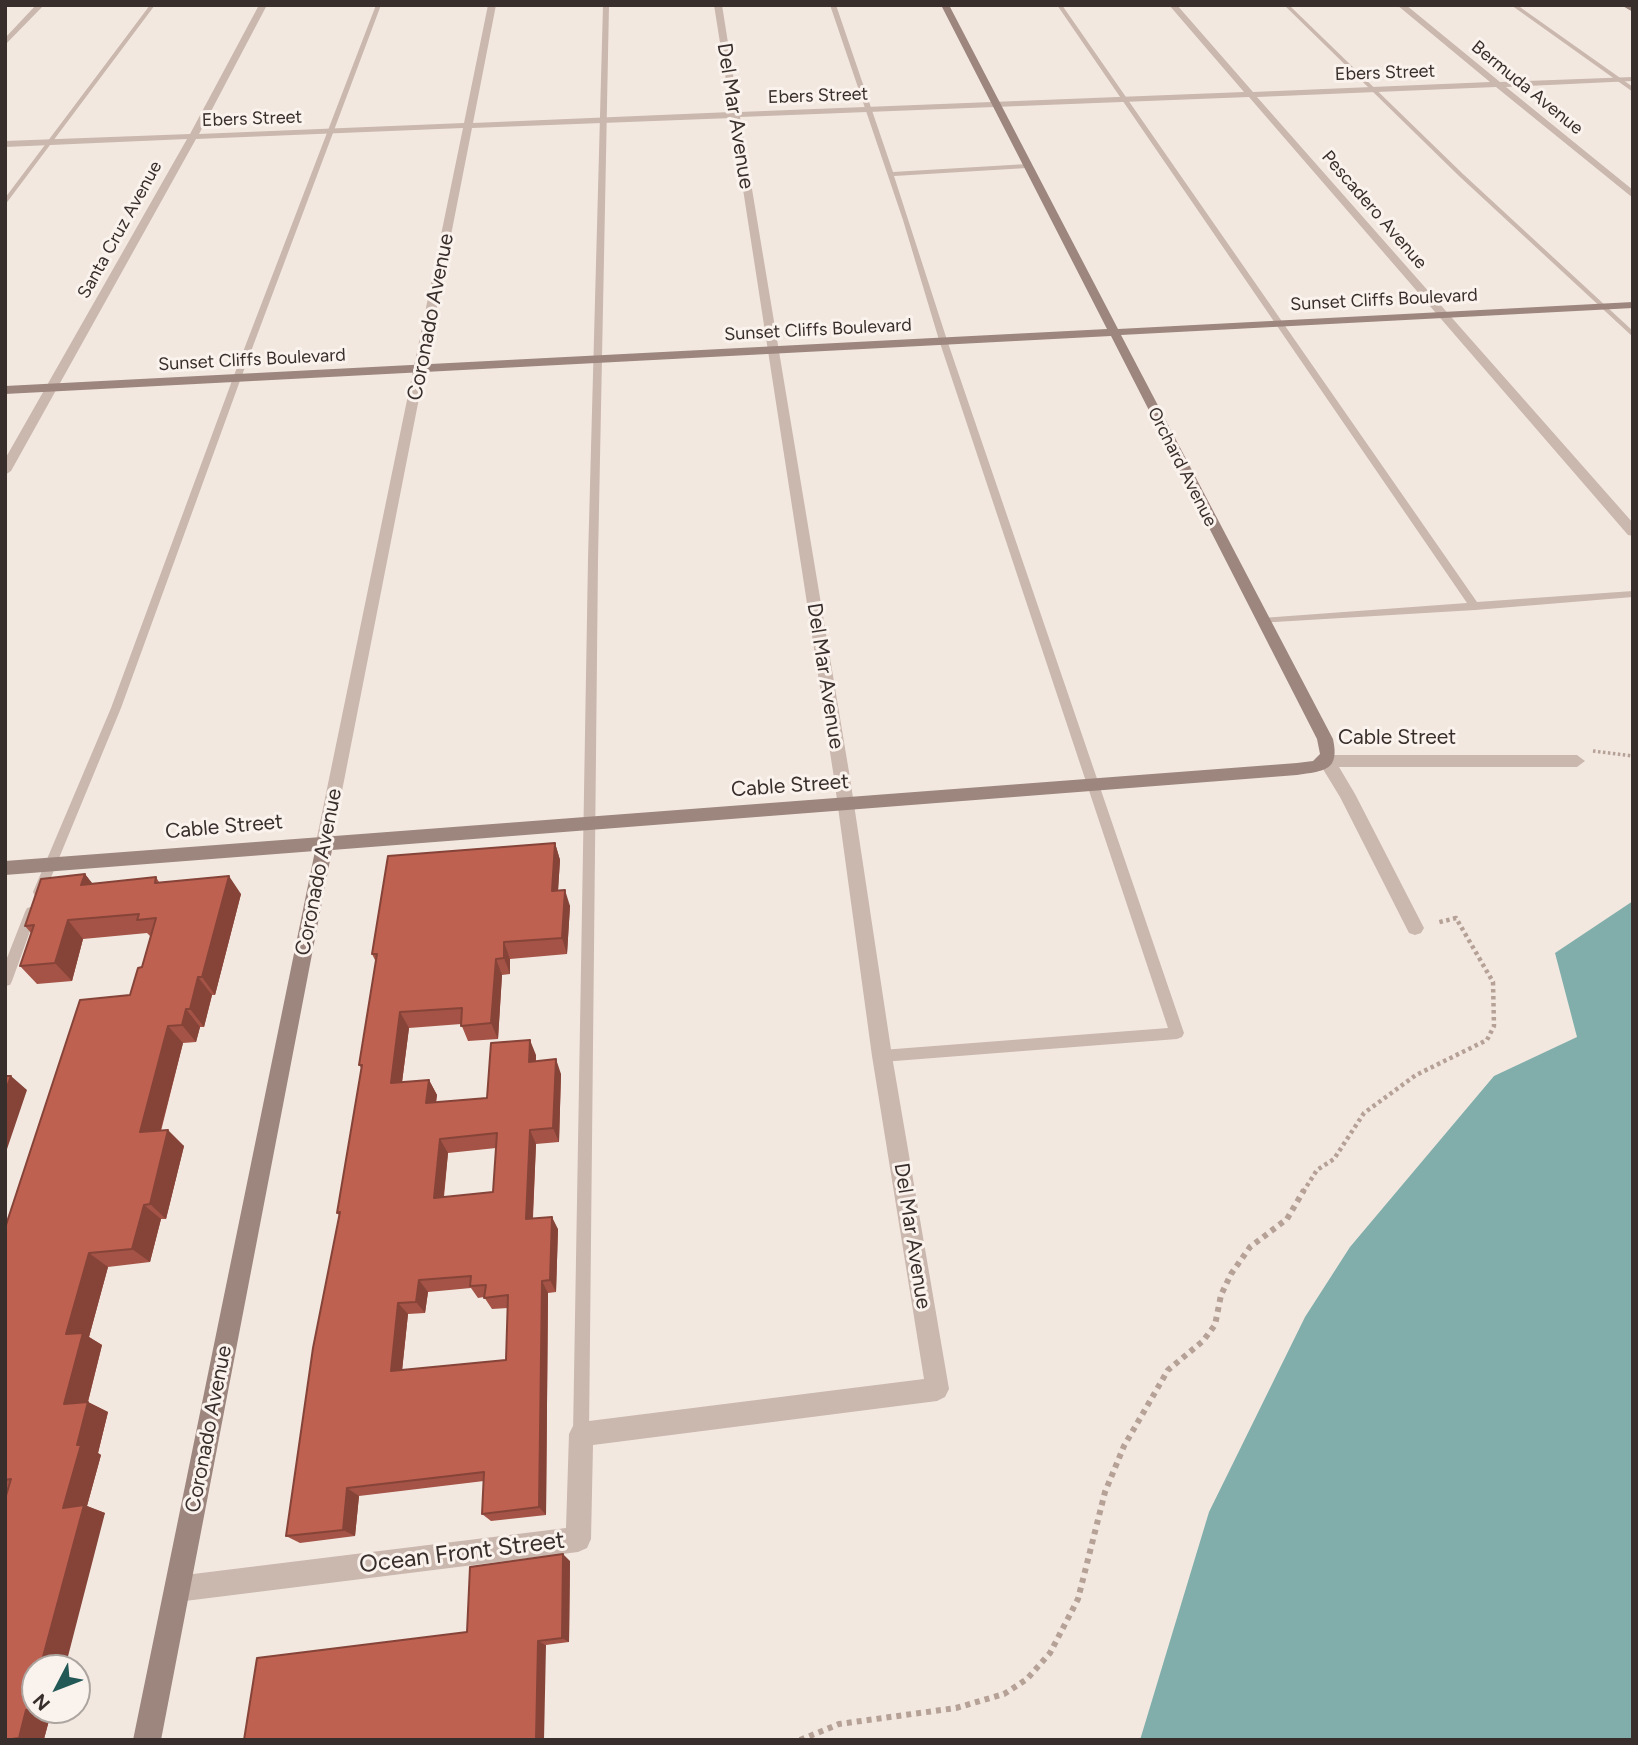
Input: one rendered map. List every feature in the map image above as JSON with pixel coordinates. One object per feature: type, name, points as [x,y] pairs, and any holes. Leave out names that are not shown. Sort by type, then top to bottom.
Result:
[{"type":"street","points":[[5,43],[40,5]]},
{"type":"street","name":"Santa Cruz Avenue","points":[[5,471],[193,136],[263,5]]},
{"type":"street","name":"Coronado Avenue","points":[[147,1740],[492,5]]},
{"type":"street","name":"Del Mar Avenue","points":[[581,1434],[937,1389],[882,1056],[845,805],[718,5]]},
{"type":"street","name":"Orchard Avenue","points":[[945,5],[1325,739],[1328,754],[1326,761],[1347,794],[1415,928]]},
{"type":"street","name":"Pescadero Avenue","points":[[1173,5],[1441,314],[1630,525]]},
{"type":"street","name":"Bermuda Avenue","points":[[1401,5],[1633,195]]},
{"type":"street","points":[[1625,5],[1633,10]]},
{"type":"street","name":"Ebers Street","points":[[5,144],[1633,79]]},
{"type":"street","name":"Sunset Cliffs Boulevard","points":[[5,390],[1633,305]]},
{"type":"street","name":"Cable Street","points":[[5,868],[1297,769],[1326,761],[1577,761]]},
{"type":"street","name":"Ocean Front Street","points":[[177,1589],[578,1539],[581,1434]]},
{"type":"lane","points":[[5,203],[153,5]]},
{"type":"lane","points":[[5,981],[49,864],[116,708],[237,378],[379,5]]},
{"type":"lane","points":[[581,1434],[597,359],[606,5]]},
{"type":"lane","points":[[833,5],[1177,1033],[882,1056]]},
{"type":"lane","points":[[1059,5],[1475,607]]},
{"type":"lane","points":[[1286,5],[1633,335]]},
{"type":"lane","points":[[1513,5],[1633,90]]},
{"type":"lane","points":[[890,174],[1027,166]]},
{"type":"lane","points":[[1262,621],[1633,594]]},
{"type":"path","points":[[1577,761],[1585,750],[1633,756]]},
{"type":"path","points":[[800,1740],[839,1724],[956,1708],[1004,1694],[1027,1679],[1050,1653],[1077,1599],[1104,1492],[1124,1446],[1168,1370],[1203,1340],[1214,1325],[1231,1274],[1250,1247],[1287,1219],[1317,1170],[1334,1159],[1364,1113],[1416,1075],[1487,1040],[1494,1026],[1493,982],[1456,918],[1415,928]]},
{"type":"water","points":[[1633,901],[1633,1740],[1140,1740],[1209,1512],[1305,1317],[1350,1247],[1494,1076],[1577,1037],[1555,953]]},
{"type":"building","points":[[555,843],[552,891],[565,890],[562,938],[504,942],[504,958],[496,959],[491,1023],[461,1026],[462,1008],[400,1012],[391,1083],[429,1080],[426,1103],[487,1098],[491,1043],[530,1040],[529,1062],[556,1059],[553,1128],[530,1130],[526,1219],[552,1217],[550,1280],[542,1281],[539,1507],[482,1514],[484,1472],[347,1488],[343,1530],[286,1536],[313,1348],[340,1212],[337,1213],[362,1065],[359,1065],[377,954],[372,954],[388,856]],"holes":[[[497,1133],[493,1192],[434,1198],[440,1139]],[[471,1276],[470,1286],[486,1285],[484,1298],[508,1295],[506,1360],[391,1371],[398,1303],[416,1302],[419,1280]]]},
{"type":"building","points":[[85,874],[81,885],[156,877],[155,883],[229,876],[202,977],[198,977],[190,1009],[186,1009],[182,1025],[168,1026],[140,1132],[168,1130],[150,1204],[144,1205],[132,1249],[89,1253],[66,1334],[83,1333],[64,1404],[88,1402],[77,1445],[81,1445],[63,1508],[84,1505],[44,1654],[21,1654],[22,1724],[19,1738],[5,1740],[5,1499],[11,1479],[5,1480],[5,1225],[80,1000],[130,995],[138,968],[142,967],[156,918],[137,920],[139,914],[68,920],[55,963],[20,966],[34,925],[25,926],[41,879]]},
{"type":"building","points":[[5,1076],[11,1076],[5,1092]]},
{"type":"building","points":[[563,1554],[562,1638],[538,1641],[536,1740],[244,1740],[257,1658],[467,1632],[470,1567]]}]
